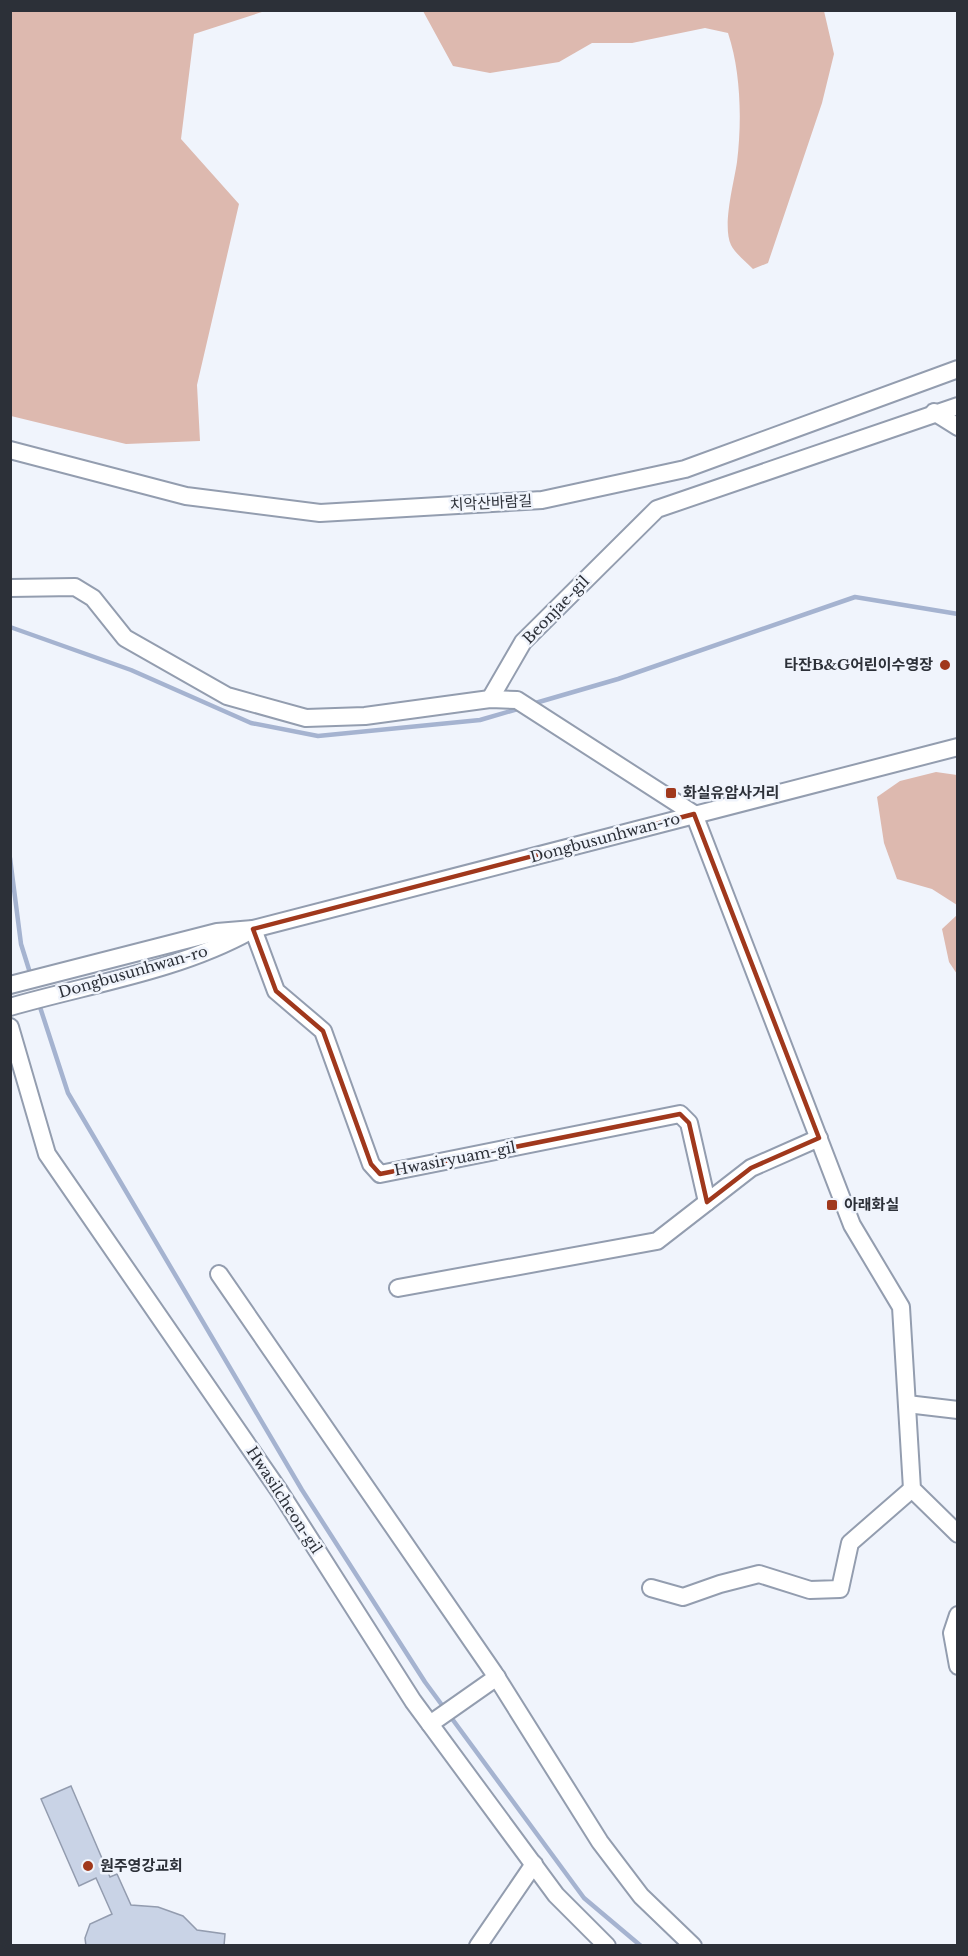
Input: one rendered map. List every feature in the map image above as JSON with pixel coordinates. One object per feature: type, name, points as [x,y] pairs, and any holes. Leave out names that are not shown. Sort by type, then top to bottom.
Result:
[{"type":"street","name":"치악산바람길","points":[[10,450],[186,496],[320,513],[542,500],[685,469],[957,369]]},
{"type":"street","name":"Beonjae-gil","points":[[490,699],[524,642],[657,508],[957,406]]},
{"type":"street","points":[[934,412],[957,427]]},
{"type":"street","points":[[10,588],[75,587],[93,598],[125,638],[135,644],[227,696],[306,718],[365,716],[490,699],[517,700],[694,814],[852,1225],[901,1307],[912,1489],[957,1534]]},
{"type":"street","name":"Dongbusunhwan-ro","points":[[14,984],[217,932],[253,929],[957,747]]},
{"type":"street","name":"Dongbusunhwan-ro","points":[[16,1006],[103,983],[223,946],[253,929]]},
{"type":"street","name":"Hwasiryuam-gil","points":[[253,929],[276,991],[323,1031],[371,1164],[380,1174],[680,1114],[689,1123],[707,1202]]},
{"type":"street","name":"Hwasilcheon-gil","points":[[10,1027],[47,1154],[534,1864],[556,1895],[607,1946]]},
{"type":"street","points":[[398,1288],[657,1241],[751,1168],[819,1138]]},
{"type":"street","points":[[219,1274],[493,1679],[600,1842],[641,1896],[693,1946]]},
{"type":"street","points":[[907,1404],[957,1410]]},
{"type":"street","points":[[651,1588],[683,1597],[720,1584],[759,1575],[810,1590],[840,1589],[850,1543],[912,1489]]},
{"type":"street","points":[[957,1615],[952,1633],[957,1666]]},
{"type":"street","points":[[436,1719],[493,1679]]},
{"type":"street","points":[[478,1946],[534,1864]]},
{"type":"highlighted area","points":[[694,814],[819,1138],[751,1168],[707,1202],[689,1123],[680,1114],[380,1174],[371,1164],[323,1031],[276,991],[253,929]]},
{"type":"shaded area","points":[[10,11],[265,11],[194,34],[181,139],[239,204],[197,385],[200,441],[126,444],[11,416]]},
{"type":"shaded area","points":[[423,11],[824,11],[834,54],[822,103],[768,263],[753,269],[735,251],[729,237],[728,216],[737,162],[740,113],[736,64],[728,33],[705,28],[632,43],[592,43],[559,62],[490,73],[453,66]]},
{"type":"shaded area","points":[[936,772],[957,775],[957,905],[932,889],[897,879],[884,843],[877,797],[900,781]]},
{"type":"shaded area","points":[[957,915],[957,974],[949,962],[942,929]]},
{"type":"building","name":"원주영강교회","points":[[71,1786],[110,1877],[117,1874],[131,1905],[158,1907],[183,1916],[197,1930],[225,1934],[224,1946],[86,1946],[85,1938],[90,1924],[112,1914],[96,1878],[79,1886],[41,1799]]},
{"type":"waterway","points":[[532,704],[618,679],[855,597],[958,614]]},
{"type":"waterway","points":[[10,627],[131,670],[251,723],[318,736],[480,720],[521,708]]},
{"type":"waterway","points":[[10,858],[21,944],[31,976]]},
{"type":"waterway","points":[[39,1004],[68,1093],[302,1490],[425,1682],[584,1898],[641,1946]]},
{"type":"place","name":"타잔B&G어린이수영장","points":[[945,665]]},
{"type":"place","name":"화실유암사거리","points":[[671,793]]},
{"type":"place","name":"아래화실","points":[[832,1205]]},
{"type":"place","name":"원주영강교회","points":[[88,1866]]}]
